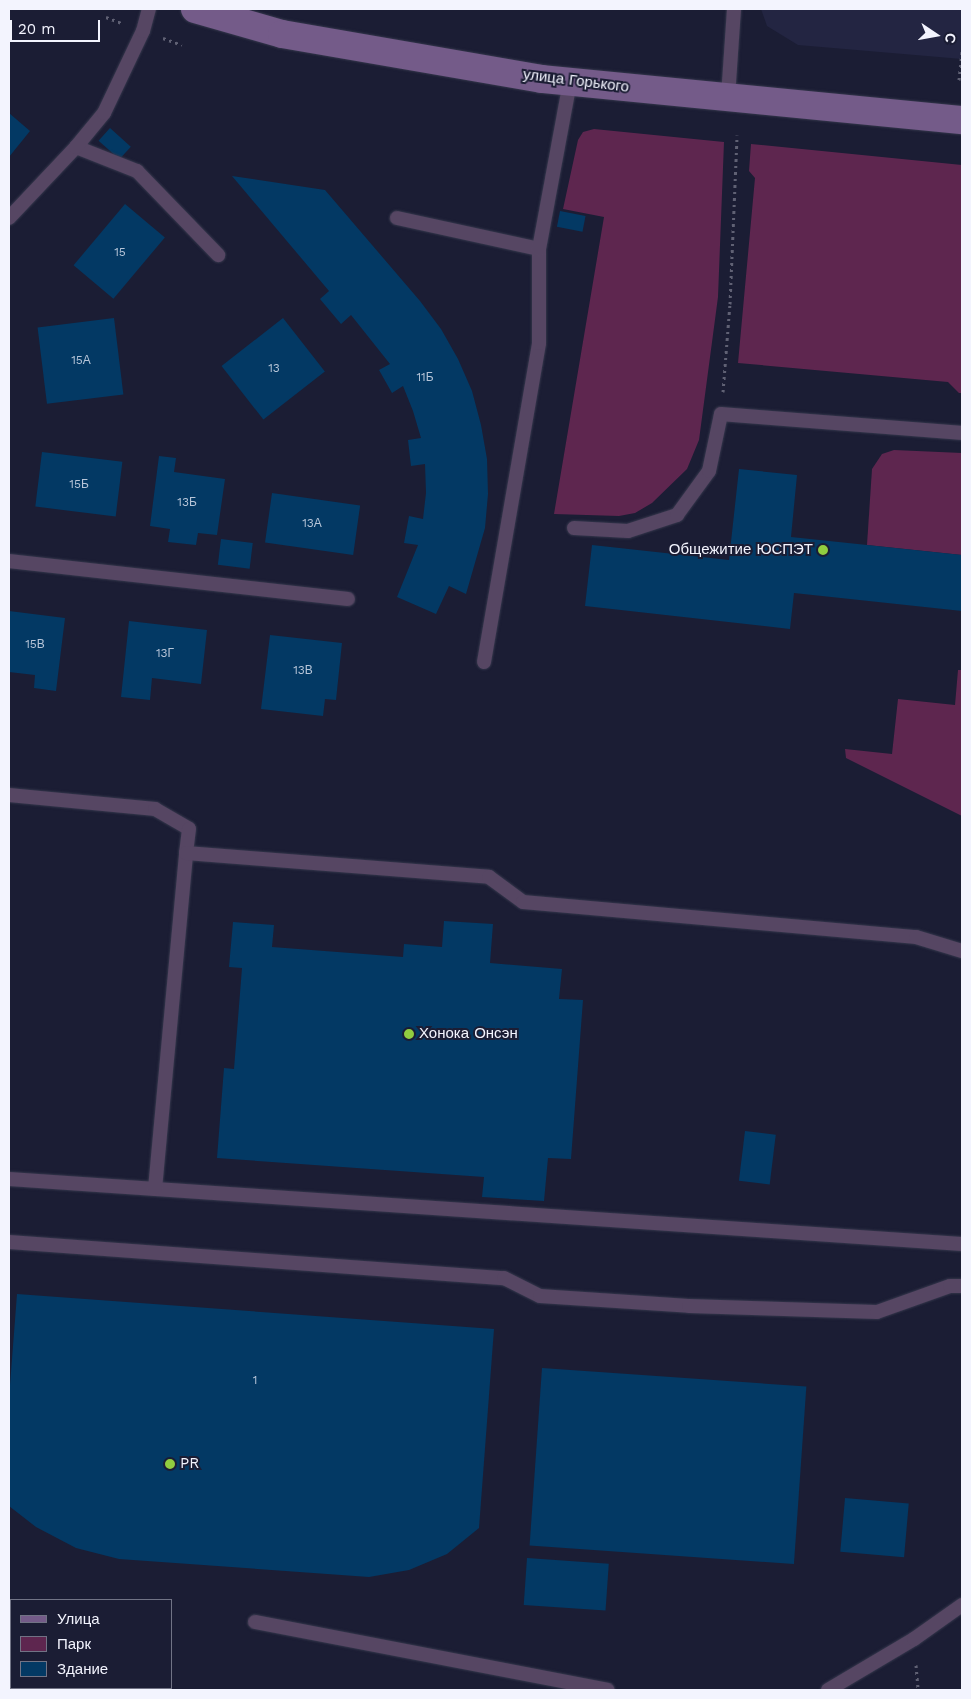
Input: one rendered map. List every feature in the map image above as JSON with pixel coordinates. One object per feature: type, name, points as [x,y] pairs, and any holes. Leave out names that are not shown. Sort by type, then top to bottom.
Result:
[{"type":"main road","name":"улица Горького","points":[[195,9],[282,34],[542,79],[962,120]]},
{"type":"lane","points":[[9,218],[76,147],[104,113],[143,30],[149,9]]},
{"type":"lane","points":[[728,97],[734,9]]},
{"type":"lane","points":[[484,662],[539,343],[540,249],[570,82]]},
{"type":"lane","points":[[76,147],[137,171],[218,255]]},
{"type":"lane","points":[[396,218],[540,249]]},
{"type":"lane","points":[[574,528],[628,531],[677,515],[709,471],[721,414],[962,432]]},
{"type":"lane","points":[[9,562],[348,599]]},
{"type":"lane","points":[[9,795],[154,809],[189,829],[155,1189]]},
{"type":"lane","points":[[186,853],[489,877],[523,902],[916,937],[962,951]]},
{"type":"lane","points":[[9,1179],[962,1244]]},
{"type":"lane","points":[[9,1242],[504,1278],[540,1296],[688,1306],[877,1312],[950,1286],[962,1286]]},
{"type":"lane","points":[[828,1690],[914,1639],[962,1605]]},
{"type":"lane","points":[[255,1622],[607,1690]]},
{"type":"path","points":[[959,80],[962,50]]},
{"type":"path","points":[[721,414],[730,304],[737,135]]},
{"type":"shaded area","points":[[761,9],[962,9],[962,59],[798,45],[767,26]]},
{"type":"shaded area","points":[[30,1689],[136,1689],[136,1690]]},
{"type":"green space","points":[[594,129],[724,142],[718,297],[699,440],[687,469],[652,503],[635,513],[619,516],[554,514],[604,217],[563,209],[578,140],[583,132]]},
{"type":"green space","points":[[751,144],[962,165],[962,393],[959,393],[948,382],[738,363],[755,178],[749,171]]},
{"type":"green space","points":[[894,450],[962,453],[962,555],[867,545],[872,469],[882,454]]},
{"type":"green space","points":[[958,670],[962,670],[962,816],[846,758],[845,749],[892,754],[898,699],[955,705]]},
{"type":"building","points":[[9,113],[30,131],[9,157]]},
{"type":"building","points":[[110,128],[131,147],[119,159],[99,141]]},
{"type":"building","points":[[232,176],[325,190],[420,301],[441,329],[458,359],[472,391],[481,425],[487,459],[488,494],[485,528],[466,594],[449,586],[436,614],[397,597],[418,545],[404,543],[409,516],[423,519],[426,493],[425,464],[411,466],[408,440],[421,438],[403,386],[392,393],[379,370],[390,364],[351,315],[341,324],[320,299],[329,291]]},
{"type":"building","points":[[125,204],[165,237],[113,299],[74,265]]},
{"type":"building","points":[[560,211],[586,216],[582,232],[557,227]]},
{"type":"building","points":[[114,318],[123,394],[47,404],[38,327]]},
{"type":"building","points":[[283,318],[325,372],[263,420],[222,366]]},
{"type":"building","points":[[42,452],[122,462],[116,516],[35,507]]},
{"type":"building","points":[[159,456],[176,458],[174,472],[225,479],[217,535],[198,533],[196,545],[168,542],[170,529],[150,526]]},
{"type":"building","name":"Общежитие ЮСПЭТ","points":[[739,469],[797,475],[791,537],[962,555],[962,611],[794,593],[790,629],[585,606],[592,545],[729,560]]},
{"type":"building","points":[[272,493],[360,505],[353,555],[265,543]]},
{"type":"building","points":[[221,539],[253,543],[250,569],[218,565]]},
{"type":"building","points":[[9,611],[65,618],[56,691],[34,688],[35,675],[9,672]]},
{"type":"building","points":[[129,621],[207,630],[201,684],[152,678],[150,700],[121,697]]},
{"type":"building","points":[[270,635],[342,643],[336,700],[325,699],[323,716],[261,709]]},
{"type":"building","name":"Хонока Онсэн","points":[[444,921],[493,924],[490,963],[562,969],[559,999],[583,1000],[571,1159],[548,1158],[544,1201],[482,1197],[484,1177],[217,1158],[224,1068],[234,1069],[242,968],[229,967],[233,922],[274,925],[272,947],[403,957],[404,944],[442,947]]},
{"type":"building","points":[[745,1131],[776,1135],[770,1184],[739,1181]]},
{"type":"building","points":[[17,1294],[494,1329],[479,1528],[447,1554],[409,1570],[369,1577],[119,1559],[76,1548],[36,1527],[9,1506],[9,1398]]},
{"type":"building","points":[[542,1368],[806,1386],[794,1564],[530,1546]]},
{"type":"building","points":[[845,1498],[909,1504],[904,1557],[840,1552]]},
{"type":"building","points":[[527,1558],[609,1564],[606,1611],[524,1605]]},
{"type":"place","name":"Общежитие ЮСПЭТ","points":[[823,550]]},
{"type":"place","name":"Хонока Онсэн","points":[[409,1034]]},
{"type":"place","name":"PR","points":[[170,1464]]}]
